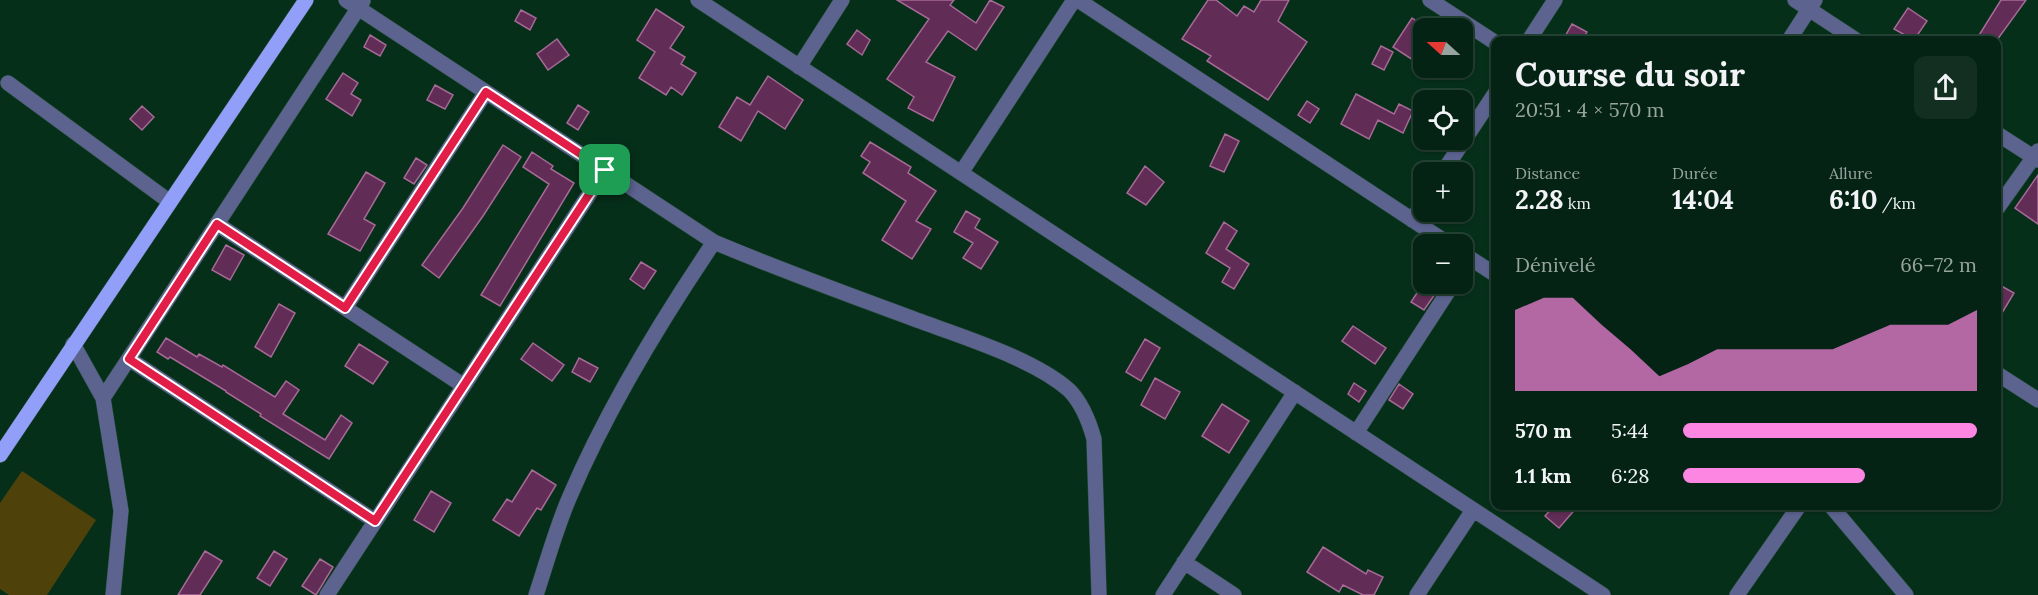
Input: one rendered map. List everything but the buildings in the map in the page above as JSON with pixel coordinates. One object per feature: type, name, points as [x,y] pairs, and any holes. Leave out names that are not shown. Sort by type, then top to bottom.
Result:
[{"type":"main road","points":[[0,455],[306,0]]},
{"type":"street","points":[[698,0],[1603,595]]},
{"type":"street","points":[[799,66],[842,0]]},
{"type":"street","points":[[961,173],[1076,0],[1434,234]]},
{"type":"street","points":[[1430,0],[1491,40]]},
{"type":"street","points":[[1532,36],[1556,0]]},
{"type":"street","points":[[1795,0],[1812,5],[1852,36]]},
{"type":"street","points":[[104,398],[356,3],[486,92],[714,242],[760,262],[988,346],[1048,375],[1070,392],[1088,418],[1094,439],[1099,595]]},
{"type":"street","points":[[1791,36],[1812,5]]},
{"type":"street","points":[[8,83],[170,202]]},
{"type":"street","points":[[345,308],[486,92]]},
{"type":"street","points":[[1450,162],[1491,100]]},
{"type":"street","points":[[2001,136],[2036,156],[2001,203]]},
{"type":"street","points":[[327,595],[605,170]]},
{"type":"street","points":[[217,224],[464,386]]},
{"type":"street","points":[[536,595],[569,497],[609,413],[687,282],[714,242]]},
{"type":"street","points":[[1473,264],[1491,273]]},
{"type":"street","points":[[1356,433],[1446,294]]},
{"type":"street","points":[[73,344],[104,398],[121,511],[113,595]]},
{"type":"street","points":[[129,359],[375,521]]},
{"type":"street","points":[[2001,376],[2038,400]]},
{"type":"street","points":[[1162,595],[1295,392]]},
{"type":"street","points":[[1417,595],[1473,510]]},
{"type":"street","points":[[1737,595],[1796,510]]},
{"type":"street","points":[[1834,510],[1906,595]]},
{"type":"street","points":[[1184,562],[1234,595]]},
{"type":"shaded area","points":[[22,471],[96,520],[47,595],[9,595],[0,589],[0,503]]},
{"type":"route","points":[[486,92],[605,170],[375,521],[129,359],[217,224],[345,308],[486,92]]}]
